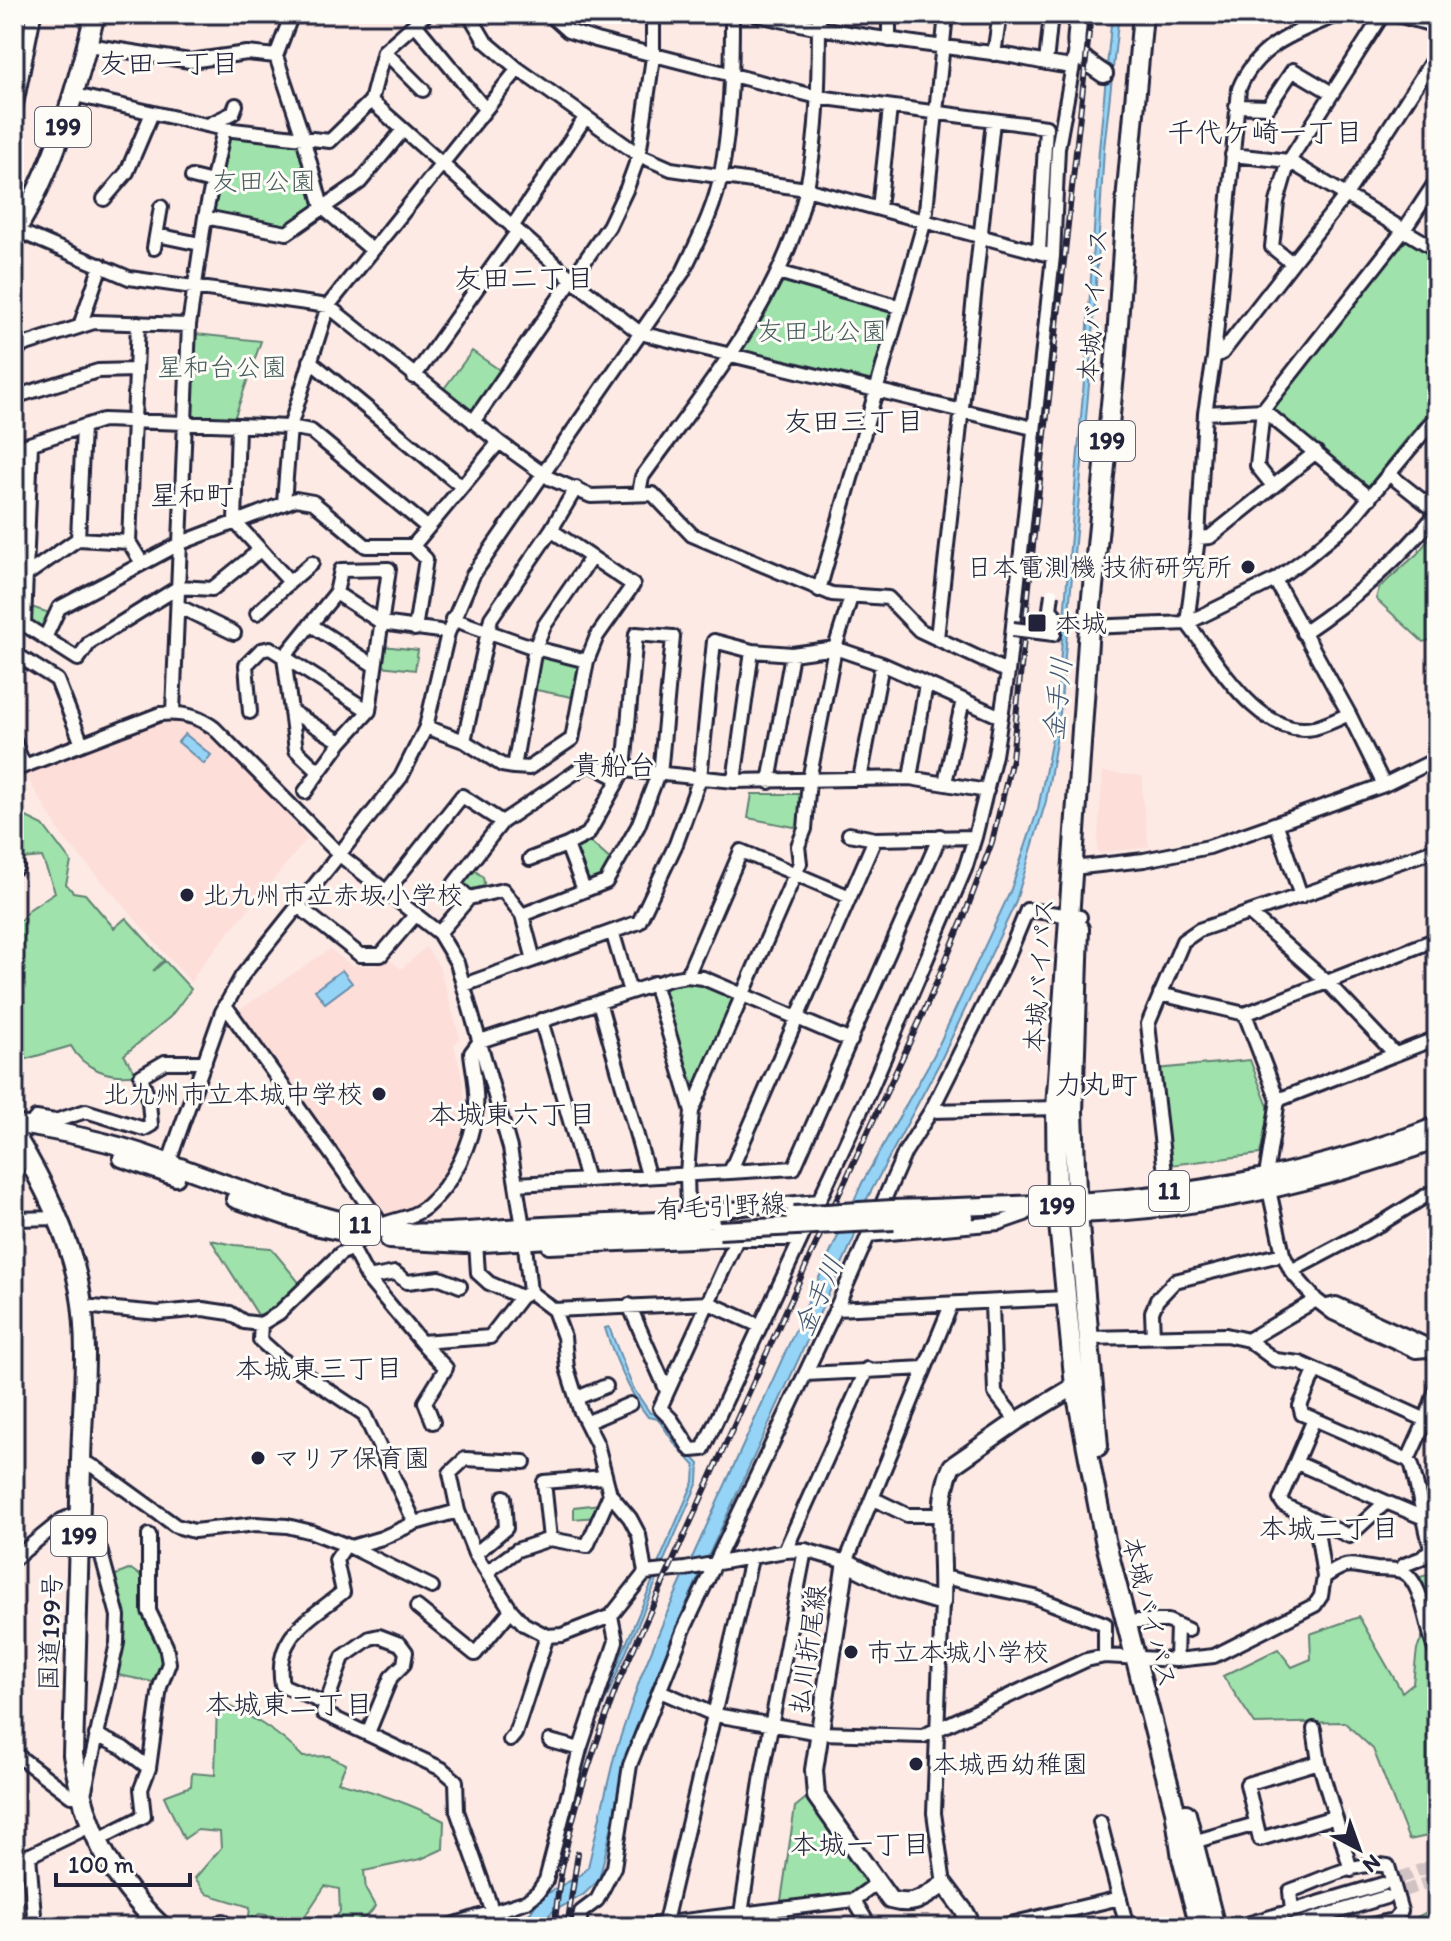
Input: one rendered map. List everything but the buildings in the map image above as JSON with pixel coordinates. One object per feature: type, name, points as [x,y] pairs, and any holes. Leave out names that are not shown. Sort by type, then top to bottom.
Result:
[{"type":"highway","name":"199","points":[[15,232],[23,199],[75,95],[95,14]]},
{"type":"highway","name":"本城バイパス","points":[[1143,14],[1127,190],[1078,867],[1056,1108],[1057,1209],[1075,1386],[1105,1540],[1215,1927]]},
{"type":"highway","name":"本城バイパス","points":[[1095,627],[1156,14]]},
{"type":"highway","name":"本城バイパス","points":[[1074,917],[1073,1112],[1088,1338],[1101,1465],[1114,1538],[1136,1621],[1140,1659],[1175,1810],[1182,1858],[1200,1927]]},
{"type":"highway","name":"国道199号","points":[[18,1130],[59,1218],[82,1306],[84,1371],[73,1755],[80,1796],[93,1833],[139,1905],[162,1927]]},
{"type":"main road","points":[[1079,14],[1076,49],[1080,58],[1104,74]]},
{"type":"main road","name":"有毛引野線","points":[[1078,1208],[1167,1191],[1267,1184],[1437,1126]]},
{"type":"main road","name":"有毛引野線","points":[[18,1130],[80,1136],[167,1168],[370,1232],[420,1243],[476,1243],[523,1234],[688,1217],[720,1224]]},
{"type":"main road","name":"有毛引野線","points":[[370,1232],[523,1234],[893,1211],[1167,1207],[1365,1164],[1437,1140]]},
{"type":"main road","name":"有毛引野線","points":[[893,1211],[1025,1214],[1057,1209]]},
{"type":"main road","points":[[942,1602],[943,1515],[946,1477],[952,1466],[1075,1386]]},
{"type":"main road","name":"払川折尾線","points":[[942,1602],[899,1589],[846,1562],[814,1770],[816,1796],[890,1900],[907,1905],[944,1884]]},
{"type":"main road","points":[[944,1884],[973,1927]]},
{"type":"street","points":[[15,110],[34,14]]},
{"type":"street","points":[[292,14],[276,56],[322,207],[372,250]]},
{"type":"street","points":[[75,95],[224,129],[330,141],[371,101],[384,51],[426,14]]},
{"type":"street","points":[[469,14],[485,41],[518,69],[639,155],[671,169],[806,189],[1053,256]]},
{"type":"street","points":[[549,14],[568,31],[653,57],[818,97],[1046,127],[1039,252]]},
{"type":"street","points":[[473,422],[609,226],[639,155],[653,57],[653,14]]},
{"type":"street","points":[[167,1168],[225,1005],[242,976],[341,856],[401,777],[426,727],[452,619],[473,575],[683,272],[705,225],[721,176],[732,77],[732,14]]},
{"type":"street","points":[[754,14],[819,30],[1066,66]]},
{"type":"street","points":[[639,493],[642,477],[760,307],[794,235],[814,147],[819,14]]},
{"type":"street","points":[[889,14],[889,40]]},
{"type":"street","points":[[819,590],[925,220],[946,14]]},
{"type":"street","points":[[994,54],[1000,14]]},
{"type":"street","points":[[1046,63],[1051,14]]},
{"type":"street","points":[[1296,14],[1304,28]]},
{"type":"street","points":[[1340,14],[1304,28],[1259,56],[1246,72],[1236,106],[1214,357],[1205,413],[1198,538],[1187,623],[1252,706],[1270,721],[1291,728],[1313,728],[1349,714]]},
{"type":"street","points":[[1292,263],[1272,247],[1277,202],[1289,161],[1383,14]]},
{"type":"street","points":[[1394,14],[1437,26]]},
{"type":"street","points":[[415,24],[485,109]]},
{"type":"street","points":[[88,45],[190,61],[247,53],[276,56]]},
{"type":"street","points":[[737,1239],[660,1408],[691,1450],[703,1449],[801,1239],[814,1204],[870,1091],[965,869],[975,837],[987,791],[1008,672],[1053,256],[1058,148],[1076,49]]},
{"type":"street","points":[[384,51],[423,90]]},
{"type":"street","points":[[1214,357],[1222,353],[1346,195],[1437,53]]},
{"type":"street","points":[[284,502],[290,427],[328,306],[518,69]]},
{"type":"street","points":[[1236,106],[1268,107],[1293,70],[1332,93]]},
{"type":"street","points":[[104,199],[127,172],[153,98]]},
{"type":"street","points":[[371,101],[573,280],[640,333],[1033,428]]},
{"type":"street","points":[[208,125],[233,113],[236,105]]},
{"type":"street","points":[[879,208],[890,108]]},
{"type":"street","points":[[414,377],[515,229],[585,118]]},
{"type":"street","points":[[937,638],[993,121]]},
{"type":"street","points":[[173,712],[189,325],[200,244],[224,129]]},
{"type":"street","points":[[205,217],[287,233],[360,182],[403,130]]},
{"type":"street","points":[[1232,155],[1289,161],[1437,250]]},
{"type":"street","points":[[192,177],[212,182]]},
{"type":"street","points":[[1273,486],[1257,466],[1263,410],[1404,230],[1437,180]]},
{"type":"street","points":[[161,207],[155,241],[200,244]]},
{"type":"street","points":[[15,232],[129,278],[328,306],[414,377],[542,473],[591,496],[653,494],[692,535],[819,590],[851,597],[888,598],[919,630],[1008,672]]},
{"type":"street","points":[[80,326],[101,265]]},
{"type":"street","points":[[778,272],[900,307]]},
{"type":"street","points":[[14,348],[94,322],[189,325]]},
{"type":"street","points":[[138,323],[129,542],[142,563]]},
{"type":"street","points":[[310,361],[461,486]]},
{"type":"street","points":[[14,397],[98,371],[135,370]]},
{"type":"street","points":[[1205,413],[1263,410],[1370,498]]},
{"type":"street","points":[[1095,627],[1187,623],[1275,580],[1350,521],[1437,416]]},
{"type":"street","points":[[14,449],[103,420],[290,427],[311,431],[428,528]]},
{"type":"street","points":[[78,539],[83,427]]},
{"type":"street","points":[[238,427],[235,522],[290,582]]},
{"type":"street","points":[[413,546],[499,442]]},
{"type":"street","points":[[31,444],[26,575],[19,621],[78,659],[90,642],[179,587],[212,589],[260,550]]},
{"type":"street","points":[[1198,538],[1210,537],[1316,452]]},
{"type":"street","points":[[1303,633],[1368,587],[1408,549],[1437,512],[1390,475]]},
{"type":"street","points":[[464,741],[491,618],[576,488]]},
{"type":"street","points":[[45,638],[59,608],[181,543],[296,499],[313,502],[366,546],[413,546],[426,559],[415,629]]},
{"type":"street","points":[[426,727],[464,741],[502,765],[514,767],[529,768],[572,739],[587,661],[597,636],[633,585],[551,530]]},
{"type":"street","points":[[26,575],[78,539],[129,542]]},
{"type":"street","points":[[305,792],[341,742],[369,711],[391,546]]},
{"type":"street","points":[[514,767],[535,648],[544,626],[591,558]]},
{"type":"street","points":[[257,613],[312,563]]},
{"type":"street","points":[[319,772],[296,750],[284,657],[336,593],[341,570],[389,569]]},
{"type":"street","points":[[1275,580],[1349,714],[1384,785]]},
{"type":"street","points":[[336,593],[382,623],[439,631]]},
{"type":"street","points":[[1013,629],[1054,634],[1055,615],[1050,609],[1052,594]]},
{"type":"street","points":[[851,597],[835,648],[809,780],[805,829],[798,846],[800,863],[692,1111],[687,1173],[688,1217],[814,1204],[893,1211]]},
{"type":"street","points":[[178,606],[234,633]]},
{"type":"street","points":[[452,619],[535,648],[587,661]]},
{"type":"street","points":[[311,625],[375,666]]},
{"type":"street","points":[[522,915],[606,882],[638,826],[659,775],[673,637],[636,634],[620,774],[588,834],[530,859]]},
{"type":"street","points":[[464,985],[613,934],[639,922],[676,844],[700,778],[714,641],[752,651],[792,654],[835,648],[882,664],[1001,717]]},
{"type":"street","points":[[250,712],[246,665],[261,650],[270,648],[369,711]]},
{"type":"street","points":[[734,781],[752,651]]},
{"type":"street","points":[[14,653],[57,680],[82,744]]},
{"type":"street","points":[[769,782],[792,654]]},
{"type":"street","points":[[860,779],[882,664]]},
{"type":"street","points":[[910,778],[926,684]]},
{"type":"street","points":[[945,783],[963,700]]},
{"type":"street","points":[[291,711],[341,742]]},
{"type":"street","points":[[14,741],[19,768],[160,714],[173,712],[199,718],[223,734],[341,856],[439,933],[457,963],[510,1148],[523,1234],[525,1295],[490,1337],[421,1342]]},
{"type":"street","points":[[1078,867],[1181,853],[1277,825],[1384,785],[1437,759]]},
{"type":"street","points":[[469,898],[454,884],[502,822],[589,763],[620,774],[769,782],[910,778],[987,791]]},
{"type":"street","points":[[386,892],[462,796],[502,822]]},
{"type":"street","points":[[1277,825],[1301,896]]},
{"type":"street","points":[[849,834],[875,839],[975,837]]},
{"type":"street","points":[[517,1184],[794,1168],[940,836]]},
{"type":"street","points":[[730,1172],[875,839]]},
{"type":"street","points":[[567,845],[584,890]]},
{"type":"street","points":[[1167,1191],[1148,1024],[1183,941],[1199,930],[1437,849]]},
{"type":"street","points":[[687,976],[741,851],[850,897]]},
{"type":"street","points":[[439,933],[469,898],[503,890],[522,915],[534,960]]},
{"type":"street","points":[[298,906],[360,955],[381,955],[416,914]]},
{"type":"street","points":[[579,1927],[581,1912],[597,1900],[614,1867],[630,1765],[710,1565],[806,1374],[905,1152],[931,1111],[1005,963],[1027,910],[1074,917]]},
{"type":"street","points":[[1249,913],[1327,982],[1395,1054]]},
{"type":"street","points":[[613,934],[630,992]]},
{"type":"street","points":[[1160,994],[1245,1014],[1437,939]]},
{"type":"street","points":[[82,1306],[159,1313],[203,1309],[230,1313],[244,1322],[261,1324],[279,1313],[340,1254],[370,1232],[406,1219],[426,1206],[446,1184],[468,1142],[476,1107],[471,1053],[480,1041],[654,983],[687,976],[703,978],[851,1041]]},
{"type":"street","points":[[654,983],[692,1111]]},
{"type":"street","points":[[599,1002],[648,1175]]},
{"type":"street","points":[[225,1005],[377,1218],[370,1232]]},
{"type":"street","points":[[1245,1014],[1278,1100],[1267,1184],[1283,1254],[1291,1271],[1321,1303]]},
{"type":"street","points":[[541,1020],[587,1180]]},
{"type":"street","points":[[1278,1100],[1437,1038]]},
{"type":"street","points":[[18,1130],[36,1118],[55,1121],[86,1111],[144,1129],[151,1125],[149,1102],[141,1076],[165,1062],[205,1062]]},
{"type":"street","points":[[931,1111],[1056,1108]]},
{"type":"street","points":[[1291,1271],[1382,1223],[1437,1189]]},
{"type":"street","points":[[868,1235],[999,1223],[1025,1214]]},
{"type":"street","points":[[14,1219],[59,1218]]},
{"type":"street","points":[[523,1234],[546,1247],[801,1239]]},
{"type":"street","points":[[476,1243],[478,1273],[489,1283],[525,1295],[554,1310],[709,1303],[760,1326]]},
{"type":"street","points":[[352,1248],[368,1278],[446,1368],[425,1402],[433,1422]]},
{"type":"street","points":[[1153,1337],[1152,1312],[1157,1300],[1175,1281],[1283,1254]]},
{"type":"street","points":[[368,1278],[395,1273],[407,1282],[440,1278],[460,1286]]},
{"type":"street","points":[[836,1309],[1065,1298]]},
{"type":"street","points":[[992,1303],[995,1393],[1017,1421]]},
{"type":"street","points":[[1248,1340],[1321,1303],[1336,1304],[1422,1343],[1432,1352]]},
{"type":"street","points":[[629,1305],[667,1391]]},
{"type":"street","points":[[524,1462],[465,1459],[450,1473],[458,1511],[475,1554],[511,1610],[524,1624],[547,1636],[562,1635],[611,1616],[645,1573],[751,1559],[785,1551],[805,1550],[846,1562],[951,1305]]},
{"type":"street","points":[[554,1310],[564,1337],[567,1368],[597,1444],[604,1477],[610,1494],[630,1518],[639,1535],[645,1573]]},
{"type":"street","points":[[261,1324],[260,1340],[280,1358],[364,1414],[415,1523]]},
{"type":"street","points":[[1088,1338],[1226,1335],[1248,1340],[1275,1360],[1300,1363],[1426,1420]]},
{"type":"street","points":[[806,1374],[925,1368]]},
{"type":"street","points":[[785,1551],[867,1369]]},
{"type":"street","points":[[1315,1371],[1300,1406],[1302,1414],[1408,1460],[1412,1465],[1431,1549],[1422,1558],[1404,1565],[1401,1571]]},
{"type":"street","points":[[577,1398],[606,1386]]},
{"type":"street","points":[[1408,1460],[1436,1395]]},
{"type":"street","points":[[588,1422],[630,1404]]},
{"type":"street","points":[[1314,1419],[1280,1499],[1284,1505],[1316,1523],[1349,1536],[1386,1502]]},
{"type":"street","points":[[81,1461],[96,1468],[176,1526],[194,1531],[256,1524],[287,1526],[348,1546],[432,1587]]},
{"type":"street","points":[[1297,1463],[1424,1518]]},
{"type":"street","points":[[550,1539],[544,1482],[604,1477]]},
{"type":"street","points":[[487,1572],[517,1550],[550,1539],[587,1546],[610,1494]]},
{"type":"street","points":[[872,1498],[907,1515],[943,1515]]},
{"type":"street","points":[[475,1554],[506,1528],[504,1501],[520,1503]]},
{"type":"street","points":[[326,1704],[282,1685],[280,1670],[290,1635],[343,1592],[336,1560],[348,1546],[382,1538],[415,1523],[458,1511]]},
{"type":"street","points":[[14,1559],[62,1520],[81,1512]]},
{"type":"street","points":[[660,1691],[715,1715],[820,1733],[923,1736],[1086,1660],[1105,1656],[1176,1660],[1214,1656],[1315,1605],[1321,1596],[1324,1577],[1316,1523]]},
{"type":"street","points":[[14,1863],[29,1855],[144,1816],[141,1789],[149,1768],[160,1687],[169,1663],[166,1646],[149,1611],[149,1535]]},
{"type":"street","points":[[14,1753],[71,1796],[80,1796],[85,1790],[117,1643],[118,1616],[100,1549],[78,1553]]},
{"type":"street","points":[[739,1927],[771,1724],[805,1550]]},
{"type":"street","points":[[665,1922],[751,1559]]},
{"type":"street","points":[[1324,1577],[1345,1564],[1401,1571],[1411,1577],[1420,1594],[1430,1639],[1437,1655]]},
{"type":"street","points":[[943,1577],[1035,1597],[1105,1624],[1105,1656]]},
{"type":"street","points":[[942,1602],[934,1813],[944,1884]]},
{"type":"street","points":[[418,1607],[475,1654],[511,1610]]},
{"type":"street","points":[[446,1927],[527,1901],[546,1880],[580,1749],[616,1641],[611,1616]]},
{"type":"street","points":[[1136,1621],[1168,1621],[1183,1627],[1176,1660]]},
{"type":"street","points":[[368,1733],[391,1677],[404,1664],[406,1652],[400,1644],[379,1636],[370,1638],[343,1657],[323,1713],[442,1769],[456,1781],[457,1811],[492,1910]]},
{"type":"street","points":[[510,1740],[515,1734],[547,1636]]},
{"type":"street","points":[[1314,1729],[1319,1762],[1351,1870]]},
{"type":"street","points":[[96,1735],[123,1748],[149,1768]]},
{"type":"street","points":[[550,1741],[580,1749]]},
{"type":"street","points":[[1319,1762],[1247,1784],[1260,1839],[1334,1817]]},
{"type":"street","points":[[1100,1822],[1127,1927]]},
{"type":"street","points":[[1193,1842],[1256,1824]]},
{"type":"street","points":[[29,1855],[35,1927]]},
{"type":"street","points":[[1292,1911],[1290,1891],[1377,1863],[1388,1866],[1401,1911],[1394,1920],[1362,1927]]},
{"type":"street","points":[[635,1927],[854,1900],[876,1884]]},
{"type":"street","points":[[1237,1927],[1292,1911],[1385,1891],[1288,1927]]},
{"type":"street","points":[[998,1927],[1120,1898]]},
{"type":"street","points":[[854,1900],[870,1927]]},
{"type":"shaded area","name":"北九州市立赤坂小学校","points":[[163,717],[182,718],[212,732],[285,808],[307,839],[200,967],[191,983],[63,837],[24,773],[68,752]]},
{"type":"shaded area","points":[[1103,772],[1143,776],[1142,795],[1149,847],[1099,853]]},
{"type":"shaded area","name":"北九州市立本城中学校","points":[[426,947],[439,966],[460,1038],[454,1045],[463,1082],[466,1113],[457,1147],[438,1185],[411,1211],[392,1218],[380,1215],[235,1013],[330,949],[351,965],[375,966],[384,955],[401,969]]},
{"type":"green space","name":"友田公園","points":[[228,133],[301,140],[316,207],[287,231],[209,216]]},
{"type":"green space","points":[[1404,236],[1437,255],[1437,401],[1367,488],[1273,413],[1279,400]]},
{"type":"green space","name":"友田北公園","points":[[786,281],[893,309],[875,378],[870,383],[739,350],[777,286]]},
{"type":"green space","name":"星和台公園","points":[[196,334],[261,341],[234,419],[194,417],[191,413]]},
{"type":"green space","points":[[472,351],[501,371],[471,412],[443,390]]},
{"type":"green space","points":[[1437,529],[1437,638],[1423,642],[1376,599],[1379,588],[1417,554]]},
{"type":"green space","points":[[28,606],[53,614],[45,631],[28,625]]},
{"type":"green space","points":[[383,646],[418,650],[415,670],[381,666]]},
{"type":"green space","points":[[539,653],[583,665],[577,698],[531,689]]},
{"type":"green space","points":[[752,794],[800,794],[799,828],[748,818]]},
{"type":"green space","points":[[14,811],[43,825],[71,862],[66,884],[73,892],[85,894],[114,928],[126,918],[164,960],[153,971],[165,961],[191,989],[170,1017],[124,1055],[136,1074],[117,1075],[99,1070],[83,1061],[71,1046],[19,1061],[14,1055],[14,928],[30,909],[55,892],[42,857],[21,859],[14,851]]},
{"type":"green space","points":[[587,839],[613,862],[603,878],[584,884],[572,850],[575,844]]},
{"type":"green space","points":[[472,868],[483,877],[485,889],[469,892],[460,883]]},
{"type":"green space","points":[[694,981],[736,997],[695,1092],[689,1091],[659,987]]},
{"type":"green space","points":[[1250,1060],[1269,1109],[1260,1154],[1162,1166],[1156,1069]]},
{"type":"green space","points":[[211,1240],[271,1248],[302,1286],[270,1312],[258,1315]]},
{"type":"green space","points":[[601,1504],[596,1517],[574,1519],[574,1507]]},
{"type":"green space","points":[[131,1569],[146,1580],[164,1648],[158,1683],[113,1674],[111,1577]]},
{"type":"green space","points":[[1437,1576],[1437,1834],[1409,1840],[1373,1749],[1344,1722],[1255,1724],[1223,1676],[1278,1649],[1292,1667],[1311,1659],[1310,1634],[1359,1617],[1402,1692],[1413,1683],[1417,1649],[1424,1633],[1412,1587],[1413,1579]]},
{"type":"green space","points":[[217,1701],[263,1724],[303,1757],[329,1756],[346,1764],[338,1782],[392,1798],[444,1821],[443,1849],[421,1859],[364,1871],[366,1890],[375,1906],[368,1915],[352,1924],[335,1927],[331,1923],[340,1912],[339,1889],[325,1886],[299,1925],[279,1927],[273,1916],[259,1914],[248,1925],[250,1907],[207,1894],[195,1878],[221,1848],[220,1832],[197,1830],[184,1839],[164,1796],[191,1786],[192,1773],[215,1775]]},
{"type":"green space","points":[[810,1795],[869,1881],[852,1896],[781,1901],[795,1807]]},
{"type":"green space","points":[[1437,1907],[1437,1927],[1397,1927]]},
{"type":"water","points":[[14,14],[31,14],[14,105]]},
{"type":"water","name":"金手川","points":[[1112,14],[1119,14],[1104,149],[1092,350],[1059,724],[1046,801],[1015,904],[939,1064],[861,1210],[854,1238],[680,1618],[652,1688],[620,1792],[599,1880],[583,1895],[552,1912],[538,1927],[512,1927],[531,1912],[542,1895],[589,1732],[655,1575],[659,1575],[594,1727],[561,1858],[548,1893],[582,1874],[588,1867],[615,1753],[641,1676],[667,1613],[862,1183],[934,1055],[1010,892],[1038,809],[1055,723]]},
{"type":"water","points":[[185,734],[211,755],[204,764],[178,742]]},
{"type":"water","points":[[342,970],[352,983],[325,1003],[315,990]]},
{"type":"water","points":[[609,1327],[633,1388],[650,1413],[660,1414],[678,1441],[699,1464],[698,1482],[662,1565],[658,1564],[694,1481],[695,1466],[658,1419],[648,1417],[635,1398],[613,1350],[605,1328]]},
{"type":"tunnel","points":[[1383,1884],[1437,1864]]},
{"type":"tunnel","points":[[1387,1897],[1437,1879]]},
{"type":"railway","points":[[555,1927],[569,1834],[618,1683],[925,1009],[992,842],[1012,759],[1091,14]]},
{"type":"railway","points":[[567,1927],[578,1853]]},
{"type":"place","name":"日本電測機 技術研究所","points":[[1248,567]]},
{"type":"place","name":"本城","points":[[1037,623]]},
{"type":"place","name":"北九州市立赤坂小学校","points":[[187,895]]},
{"type":"place","name":"北九州市立本城中学校","points":[[379,1094]]},
{"type":"place","name":"マリア保育園","points":[[258,1458]]},
{"type":"place","name":"市立本城小学校","points":[[851,1652]]},
{"type":"place","name":"本城西幼稚園","points":[[916,1764]]},
{"type":"district","name":"友田一丁目","points":[[169,63]]},
{"type":"district","name":"千代ケ崎一丁目","points":[[1265,132]]},
{"type":"district","name":"友田二丁目","points":[[524,278]]},
{"type":"district","name":"友田三丁目","points":[[854,421]]},
{"type":"district","name":"星和町","points":[[192,495]]},
{"type":"district","name":"貴船台","points":[[614,765]]},
{"type":"district","name":"力丸町","points":[[1096,1084]]},
{"type":"district","name":"本城東六丁目","points":[[512,1114]]},
{"type":"district","name":"本城東三丁目","points":[[319,1368]]},
{"type":"district","name":"本城二丁目","points":[[1329,1528]]},
{"type":"district","name":"本城東二丁目","points":[[289,1704]]},
{"type":"district","name":"本城一丁目","points":[[860,1844]]}]
